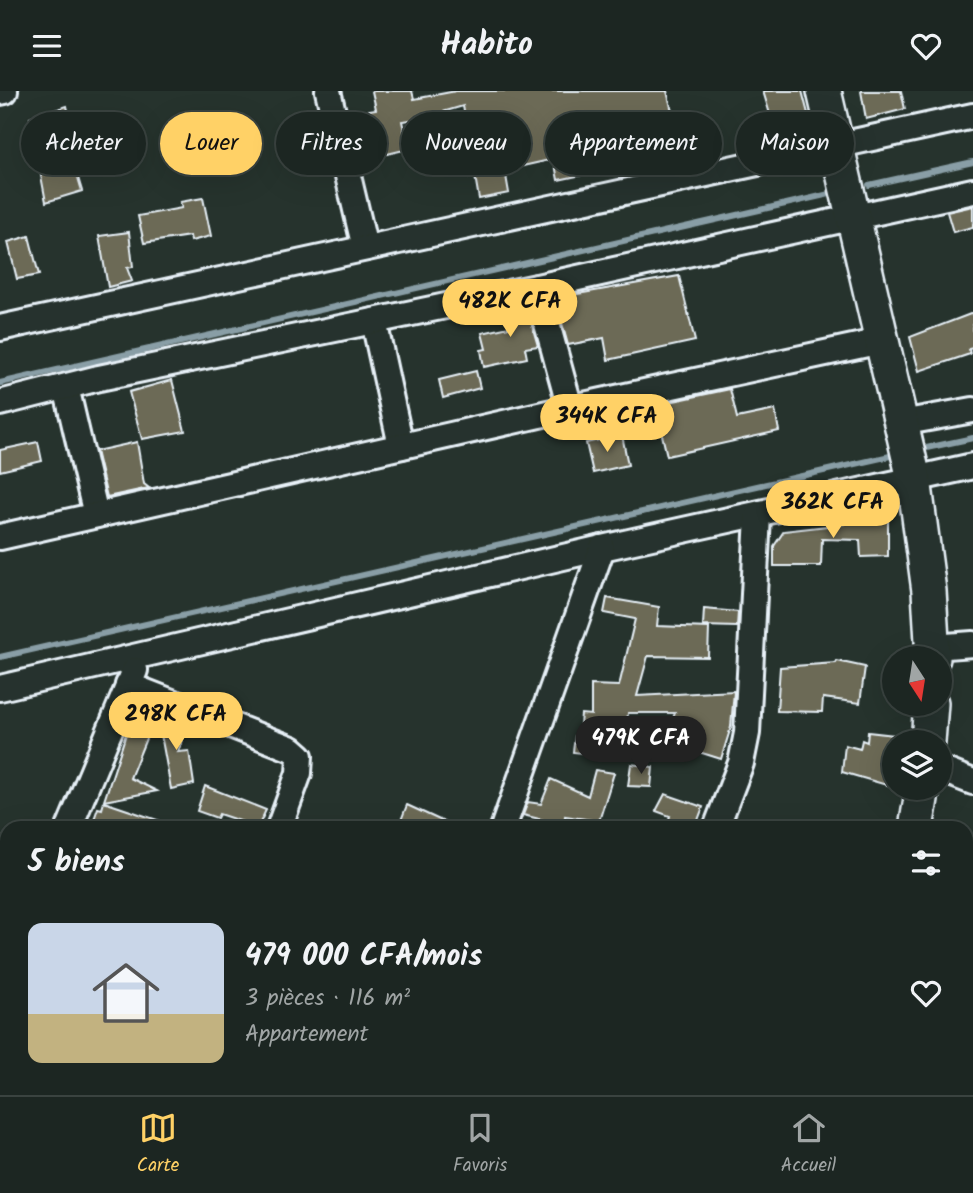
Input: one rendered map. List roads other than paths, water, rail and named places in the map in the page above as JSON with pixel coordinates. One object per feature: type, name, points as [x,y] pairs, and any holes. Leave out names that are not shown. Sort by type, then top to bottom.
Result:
[{"type":"street","points":[[0,92],[5,91]]},
{"type":"street","points":[[328,91],[365,248]]},
{"type":"street","points":[[824,91],[829,112]]},
{"type":"street","points":[[854,141],[973,116]]},
{"type":"street","points":[[0,328],[736,167]]},
{"type":"street","points":[[844,175],[908,453],[929,591],[933,646]]},
{"type":"street","points":[[0,403],[99,378],[537,287],[973,191]]},
{"type":"street","points":[[537,287],[570,408]]},
{"type":"street","points":[[374,321],[401,446]]},
{"type":"street","points":[[0,537],[570,408],[881,341]]},
{"type":"street","points":[[66,387],[96,515]]},
{"type":"street","points":[[0,688],[602,548],[758,515],[908,453],[973,409]]},
{"type":"street","points":[[908,453],[973,466]]},
{"type":"street","points":[[719,821],[741,763],[747,733],[758,515]]},
{"type":"street","points":[[505,821],[602,548]]},
{"type":"street","points":[[952,649],[973,645]]},
{"type":"street","points":[[72,821],[143,655]]},
{"type":"street","points":[[128,685],[292,749],[300,756],[299,773],[282,821]]},
{"type":"street","points":[[952,774],[973,782]]},
{"type":"street","points":[[917,821],[920,800]]},
{"type":"waterway","points":[[869,185],[973,162]]},
{"type":"waterway","points":[[0,383],[834,193]]},
{"type":"waterway","points":[[917,450],[973,438]]},
{"type":"waterway","points":[[0,657],[899,454]]}]
